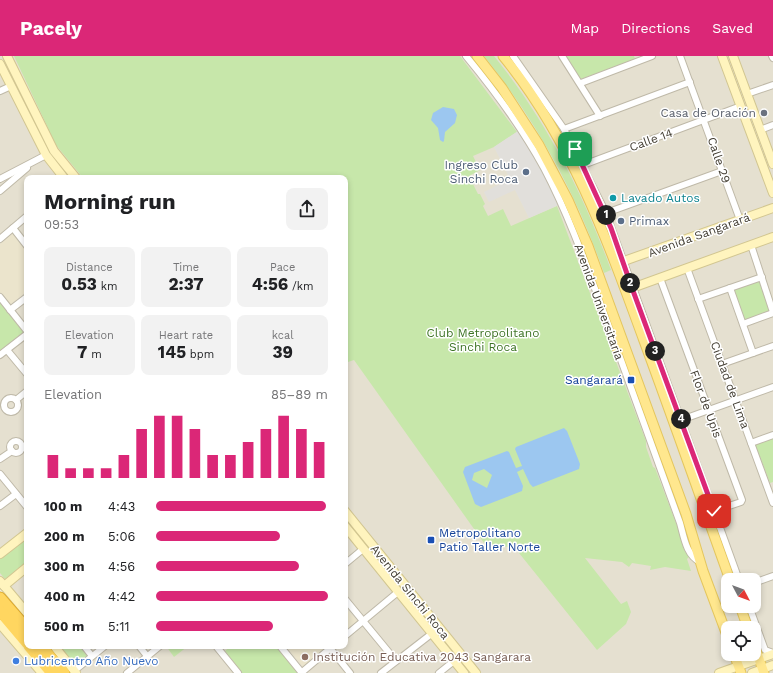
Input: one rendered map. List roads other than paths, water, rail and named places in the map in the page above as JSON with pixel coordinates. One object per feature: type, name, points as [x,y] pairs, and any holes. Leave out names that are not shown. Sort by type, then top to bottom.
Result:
[{"type":"highway","points":[[0,598],[24,626]]},
{"type":"highway","points":[[0,611],[24,639]]},
{"type":"highway","points":[[32,649],[52,673]]},
{"type":"highway","points":[[44,649],[71,672]]},
{"type":"main road","points":[[7,56],[54,151],[73,175]]},
{"type":"main road","name":"Avenida Universitaria","points":[[477,56],[520,114],[554,170],[588,246],[686,514],[700,562],[722,621]]},
{"type":"main road","points":[[503,56],[552,126],[581,180],[595,211],[640,329],[727,573]]},
{"type":"main road","points":[[722,56],[773,193]]},
{"type":"main road","points":[[733,56],[773,164]]},
{"type":"main road","points":[[0,64],[46,155],[62,175]]},
{"type":"main road","name":"Avenida Sangarará","points":[[624,262],[773,208]]},
{"type":"main road","points":[[632,288],[773,237]]},
{"type":"main road","points":[[613,315],[618,352]]},
{"type":"main road","name":"Avenida Sinchi Roca","points":[[348,515],[476,673]]},
{"type":"main road","name":"Avenida Sinchi Roca","points":[[348,530],[464,673]]},
{"type":"main road","points":[[0,554],[24,535]]},
{"type":"main road","points":[[24,569],[2,583],[24,609]]},
{"type":"main road","points":[[0,624],[42,673]]},
{"type":"main road","points":[[56,649],[71,672]]},
{"type":"main road","points":[[761,658],[773,653]]},
{"type":"main road","points":[[719,673],[740,670],[756,661]]},
{"type":"main road","points":[[760,661],[763,671]]},
{"type":"main road","points":[[752,673],[763,671],[773,665]]},
{"type":"street","name":"Avenida Universitaria","points":[[466,56],[494,91],[521,129],[547,174],[582,254],[691,556],[700,562]]},
{"type":"street","points":[[513,56],[564,129],[606,213],[632,288],[737,573]]},
{"type":"street","points":[[562,56],[581,83],[600,116]]},
{"type":"street","points":[[581,83],[638,58],[652,56]]},
{"type":"street","name":"Calle 29","points":[[680,56],[705,120],[740,220]]},
{"type":"street","points":[[564,129],[690,82]]},
{"type":"street","points":[[747,94],[773,84]]},
{"type":"street","points":[[0,91],[11,86]]},
{"type":"street","name":"Calle 14","points":[[583,165],[741,106]]},
{"type":"street","points":[[760,130],[773,125]]},
{"type":"street","points":[[0,180],[46,155]]},
{"type":"street","points":[[0,191],[36,161]]},
{"type":"street","points":[[606,213],[722,171]]},
{"type":"street","points":[[0,239],[24,218]]},
{"type":"street","points":[[12,228],[24,242]]},
{"type":"street","points":[[743,324],[773,312],[751,245]]},
{"type":"street","name":"Ciudad de Lima","points":[[686,268],[751,443],[770,486],[773,503]]},
{"type":"street","points":[[698,299],[762,277]]},
{"type":"street","name":"Flor de Upis","points":[[660,278],[742,500],[741,502],[714,511]]},
{"type":"street","points":[[730,288],[753,353]]},
{"type":"street","points":[[0,297],[24,329]]},
{"type":"street","points":[[10,310],[24,299]]},
{"type":"street","points":[[0,355],[24,336]]},
{"type":"street","points":[[722,364],[773,346]]},
{"type":"street","points":[[7,350],[24,370]]},
{"type":"street","points":[[681,420],[773,386]]},
{"type":"street","points":[[16,400],[24,393]]},
{"type":"street","points":[[751,443],[773,435]]},
{"type":"street","points":[[0,459],[12,450]]},
{"type":"street","points":[[0,474],[24,503]]},
{"type":"street","points":[[0,506],[16,494]]},
{"type":"street","points":[[348,562],[363,549]]},
{"type":"street","points":[[761,581],[773,578]]},
{"type":"street","points":[[348,634],[398,592]]},
{"type":"street","points":[[348,603],[396,662]]},
{"type":"street","points":[[752,613],[765,650],[773,653]]},
{"type":"street","points":[[381,673],[439,628]]},
{"type":"street","points":[[86,649],[92,656]]},
{"type":"street","points":[[71,672],[101,649]]},
{"type":"street","points":[[142,649],[148,656]]},
{"type":"street","points":[[130,672],[156,649]]},
{"type":"street","points":[[218,649],[238,673]]},
{"type":"street","points":[[282,649],[301,673],[330,649]]},
{"type":"street","points":[[333,649],[350,673]]},
{"type":"street","points":[[439,673],[454,661]]},
{"type":"water","points":[[443,107],[454,109],[457,115],[455,123],[445,132],[443,142],[440,140],[438,128],[431,120],[433,113]]},
{"type":"water","points":[[564,428],[567,431],[580,464],[579,469],[533,487],[523,469],[517,472],[523,486],[522,491],[481,507],[475,504],[463,472],[465,467],[507,451],[509,452],[516,468],[522,466],[515,449],[516,447]],"holes":[[[484,469],[492,475],[487,488],[472,480],[474,473]]]},
{"type":"place","name":"Casa de Oración","points":[[764,113]]},
{"type":"place","name":"Ingreso Club Sinchi Roca","points":[[526,172]]},
{"type":"place","name":"Lavado Autos","points":[[613,198]]},
{"type":"place","name":"Primax","points":[[621,221]]},
{"type":"place","name":"Sangarará","points":[[631,380]]},
{"type":"place","name":"Metropolitano Patio Taller Norte","points":[[431,540]]},
{"type":"place","name":"Institución Educativa 2043 Sangarara","points":[[305,657]]},
{"type":"place","name":"Lubricentro Año Nuevo","points":[[16,661]]},
{"type":"park label","name":"Club Metropolitano Sinchi Roca","points":[[483,340]]}]
